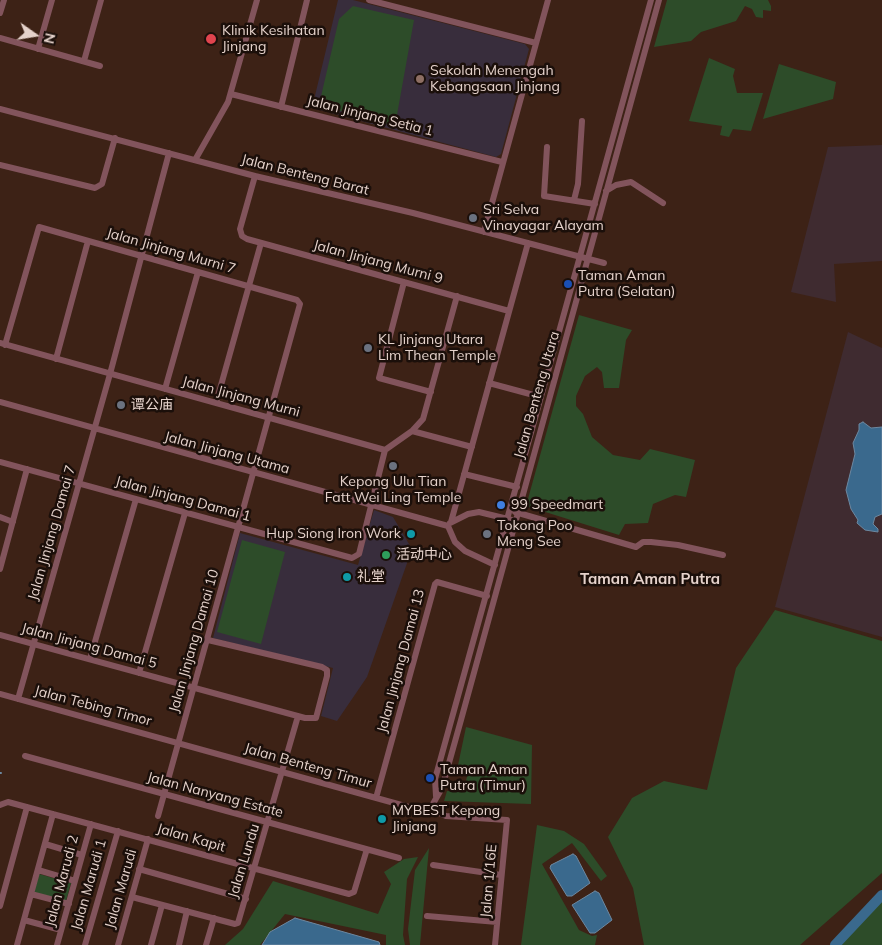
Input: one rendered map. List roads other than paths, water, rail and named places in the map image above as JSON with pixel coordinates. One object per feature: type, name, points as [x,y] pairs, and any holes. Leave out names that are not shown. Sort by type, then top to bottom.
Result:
[{"type":"street","points":[[0,14],[4,0]]},
{"type":"street","points":[[38,49],[52,0]]},
{"type":"street","points":[[84,61],[101,0]]},
{"type":"street","points":[[195,160],[231,94],[257,0]]},
{"type":"street","points":[[281,107],[307,0]]},
{"type":"street","points":[[369,0],[536,43]]},
{"type":"street","points":[[484,232],[548,0]]},
{"type":"street","name":"Jalan Benteng Utara","points":[[436,796],[435,779],[651,0]]},
{"type":"street","name":"Jalan Benteng Utara","points":[[430,808],[442,788],[659,0]]},
{"type":"street","points":[[0,38],[100,66]]},
{"type":"street","name":"Jalan Jinjang Setia 1","points":[[231,94],[502,162]]},
{"type":"street","name":"Jalan Benteng Barat","points":[[0,109],[255,176],[604,263]]},
{"type":"street","points":[[574,200],[578,184],[582,121]]},
{"type":"street","points":[[0,165],[95,188],[102,184],[115,138]]},
{"type":"street","points":[[547,147],[544,196],[595,204]]},
{"type":"street","name":"Jalan Jinjang Damai 7","points":[[18,699],[110,374],[169,153]]},
{"type":"street","name":"Jalan Jinjang Murni 9","points":[[255,176],[240,229],[242,236],[261,243],[509,311]]},
{"type":"street","points":[[606,191],[611,187],[631,182],[662,203]]},
{"type":"street","name":"Jalan Jinjang Murni 7","points":[[3,344],[39,227],[297,300]]},
{"type":"street","points":[[56,359],[88,241]]},
{"type":"street","points":[[216,403],[261,243]]},
{"type":"street","points":[[495,565],[465,550],[455,542],[449,524],[528,243]]},
{"type":"street","points":[[165,389],[198,272]]},
{"type":"street","points":[[404,282],[379,378],[431,392]]},
{"type":"street","points":[[371,504],[385,450],[412,431],[423,419],[457,296]]},
{"type":"street","name":"Jalan Jinjang Damai 10","points":[[158,816],[300,307],[297,300]]},
{"type":"street","points":[[566,308],[574,310]]},
{"type":"street","name":"Jalan Jinjang Murni","points":[[3,344],[385,450]]},
{"type":"street","points":[[489,383],[542,397]]},
{"type":"street","name":"Jalan Jinjang Utama","points":[[0,402],[254,473],[449,524]]},
{"type":"street","points":[[412,431],[472,447]]},
{"type":"street","name":"Jalan Jinjang Damai 1","points":[[0,462],[352,558],[359,554],[371,504]]},
{"type":"street","points":[[0,569],[28,469]]},
{"type":"street","points":[[464,474],[516,487]]},
{"type":"street","points":[[90,659],[136,499]]},
{"type":"street","points":[[510,511],[636,546],[639,543],[651,542],[678,545],[724,555]]},
{"type":"street","points":[[449,524],[468,514],[479,512],[516,520]]},
{"type":"street","points":[[139,673],[185,513]]},
{"type":"street","points":[[0,518],[13,522]]},
{"type":"street","name":"Jalan Jinjang Damai 13","points":[[376,798],[435,584],[487,596]]},
{"type":"street","name":"Jalan Jinjang Damai 5","points":[[0,635],[298,716],[316,718],[327,676],[327,670],[322,666],[208,640]]},
{"type":"street","name":"Jalan Tebing Timor","points":[[0,694],[179,743]]},
{"type":"street","name":"Jalan Lundu","points":[[214,918],[235,924],[240,919],[298,716]]},
{"type":"street","name":"Jalan Benteng Timur","points":[[179,743],[416,809],[430,808],[446,816],[507,820]]},
{"type":"street","name":"Jalan Nanyang Estate","points":[[25,756],[399,858]]},
{"type":"street","name":"Jalan Kapit","points":[[0,804],[8,802],[349,894],[354,892],[367,849]]},
{"type":"street","points":[[0,906],[27,807]]},
{"type":"street","points":[[18,945],[53,814]]},
{"type":"street","name":"Jalan 1/16E","points":[[495,945],[507,820]]},
{"type":"street","name":"Jalan Marudi 2","points":[[57,945],[91,824]]},
{"type":"street","name":"Jalan Marudi 1","points":[[85,945],[118,831]]},
{"type":"street","name":"Jalan Marudi","points":[[118,945],[148,839]]},
{"type":"street","points":[[45,844],[82,855]]},
{"type":"street","points":[[433,865],[502,874]]},
{"type":"street","points":[[140,869],[246,899]]},
{"type":"street","points":[[38,870],[75,881]]},
{"type":"street","points":[[31,894],[69,904]]},
{"type":"street","points":[[132,897],[214,918],[206,945]]},
{"type":"street","points":[[151,945],[162,904]]},
{"type":"street","points":[[179,945],[188,911]]},
{"type":"street","points":[[427,916],[497,922]]},
{"type":"street","points":[[24,920],[61,930]]},
{"type":"water","points":[[863,422],[871,428],[882,427],[882,514],[875,517],[873,524],[878,529],[878,532],[865,530],[857,523],[858,520],[851,509],[846,490],[855,454],[853,443],[859,430],[859,424]]},
{"type":"water","points":[[573,854],[576,856],[590,883],[572,896],[567,896],[550,868],[551,865]]},
{"type":"water","points":[[595,891],[599,893],[612,920],[595,933],[590,933],[572,905]]},
{"type":"water","points":[[295,918],[379,942],[380,945],[262,945],[270,932]]},
{"type":"waterway","points":[[835,945],[882,895]]},
{"type":"place","name":"Klinik Kesihatan Jinjang","points":[[211,39]]},
{"type":"place","name":"Sekolah Menengah Kebangsaan Jinjang","points":[[420,79]]},
{"type":"place","name":"Sri Selva Vinayagar Alayam","points":[[473,218]]},
{"type":"place","name":"Taman Aman Putra (Selatan)","points":[[568,284]]},
{"type":"place","name":"KL Jinjang Utara Lim Thean Temple","points":[[368,348]]},
{"type":"place","name":"谭公庙","points":[[121,405]]},
{"type":"place","name":"Kepong Ulu Tian Fatt Wei Ling Temple","points":[[393,466]]},
{"type":"place","name":"99 Speedmart","points":[[501,505]]},
{"type":"place","name":"Hup Siong Iron Work","points":[[411,534]]},
{"type":"place","name":"Tokong Poo Meng See","points":[[487,534]]},
{"type":"place","name":"活动中心","points":[[386,555]]},
{"type":"place","name":"礼堂","points":[[347,577]]},
{"type":"place","name":"Taman Aman Putra (Timur)","points":[[430,778]]},
{"type":"place","name":"MYBEST Kepong Jinjang","points":[[382,819]]},
{"type":"district","name":"Taman Aman Putra","points":[[650,579]]}]
